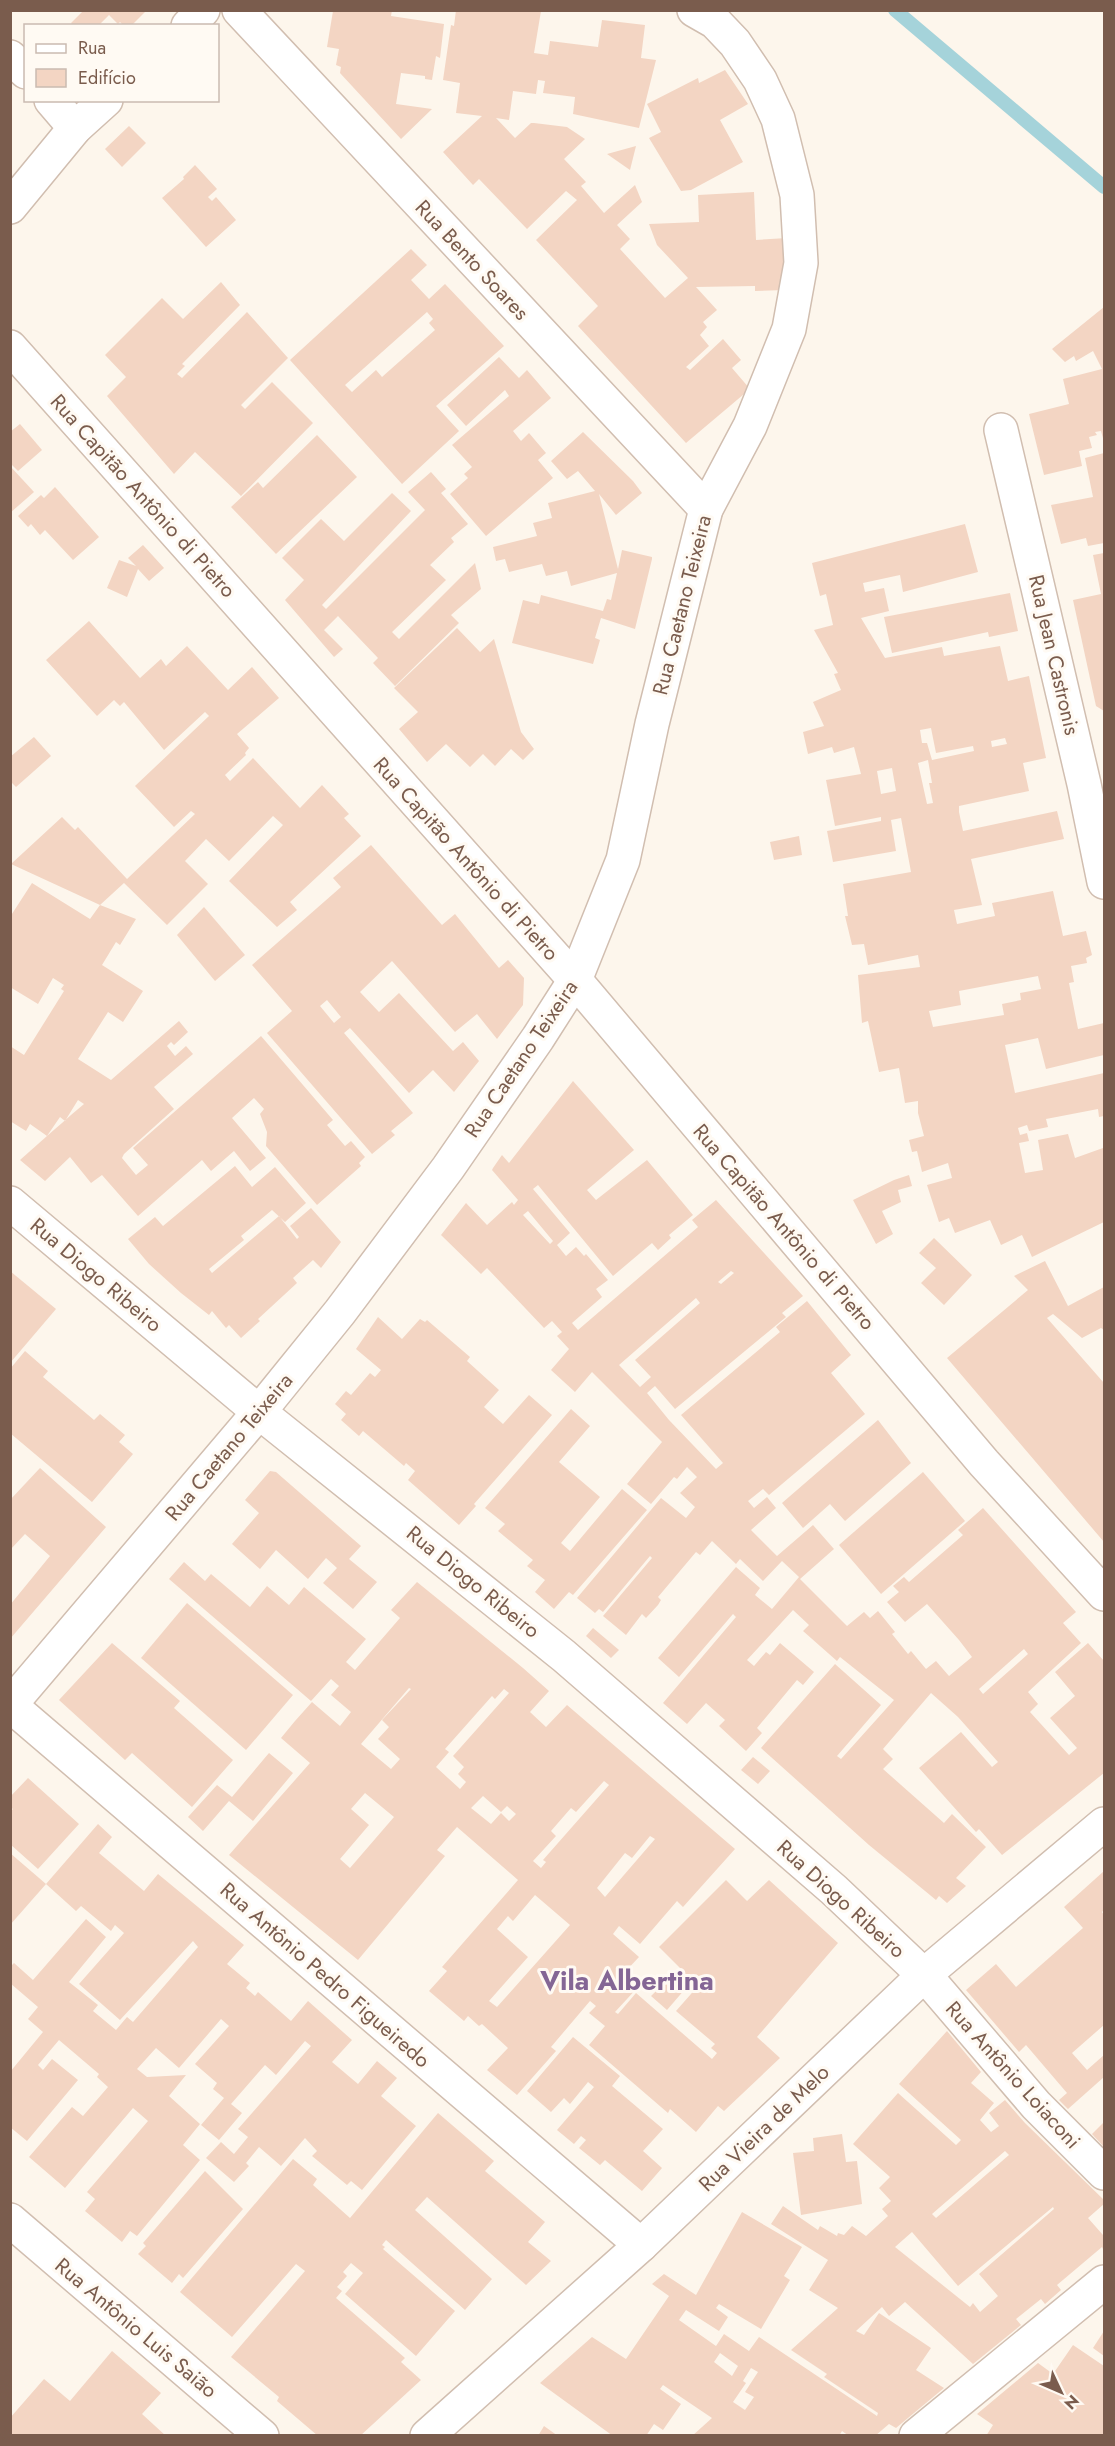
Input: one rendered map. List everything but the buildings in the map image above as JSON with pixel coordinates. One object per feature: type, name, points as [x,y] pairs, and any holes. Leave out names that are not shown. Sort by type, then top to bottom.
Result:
[{"type":"street","points":[[190,24],[203,10]]},
{"type":"street","name":"Rua Bento Soares","points":[[238,10],[706,509]]},
{"type":"street","name":"Rua Caetano Teixeira","points":[[11,1705],[259,1412],[340,1312],[448,1168],[538,1038],[575,980],[623,860],[652,724],[706,509],[750,426],[789,328],[801,263],[797,195],[778,119],[760,80],[735,43],[715,22],[694,10]]},
{"type":"street","points":[[10,57],[24,70]]},
{"type":"street","points":[[53,102],[75,128]]},
{"type":"street","points":[[10,207],[75,128],[104,102]]},
{"type":"street","name":"Rua Capitão Antônio di Pietro","points":[[10,347],[575,980],[984,1463],[1104,1594]]},
{"type":"street","name":"Rua Jean Castronis","points":[[1001,430],[1094,775],[1104,882]]},
{"type":"street","name":"Rua Diogo Ribeiro","points":[[10,1203],[259,1412],[564,1656],[834,1890],[924,1975]]},
{"type":"street","name":"Rua Antônio Pedro Figueiredo","points":[[11,1705],[641,2245]]},
{"type":"street","name":"Rua Vieira de Melo","points":[[427,2436],[641,2245],[924,1975],[1104,1824]]},
{"type":"street","name":"Rua Antônio Loiaconi","points":[[924,1975],[1036,2105],[1104,2173]]},
{"type":"street","name":"Rua Antônio Luis Saião","points":[[10,2220],[262,2436]]},
{"type":"street","points":[[916,2436],[1104,2282]]},
{"type":"waterway","points":[[895,10],[1104,187]]},
{"type":"district","name":"Vila Albertina","points":[[627,1980]]}]
